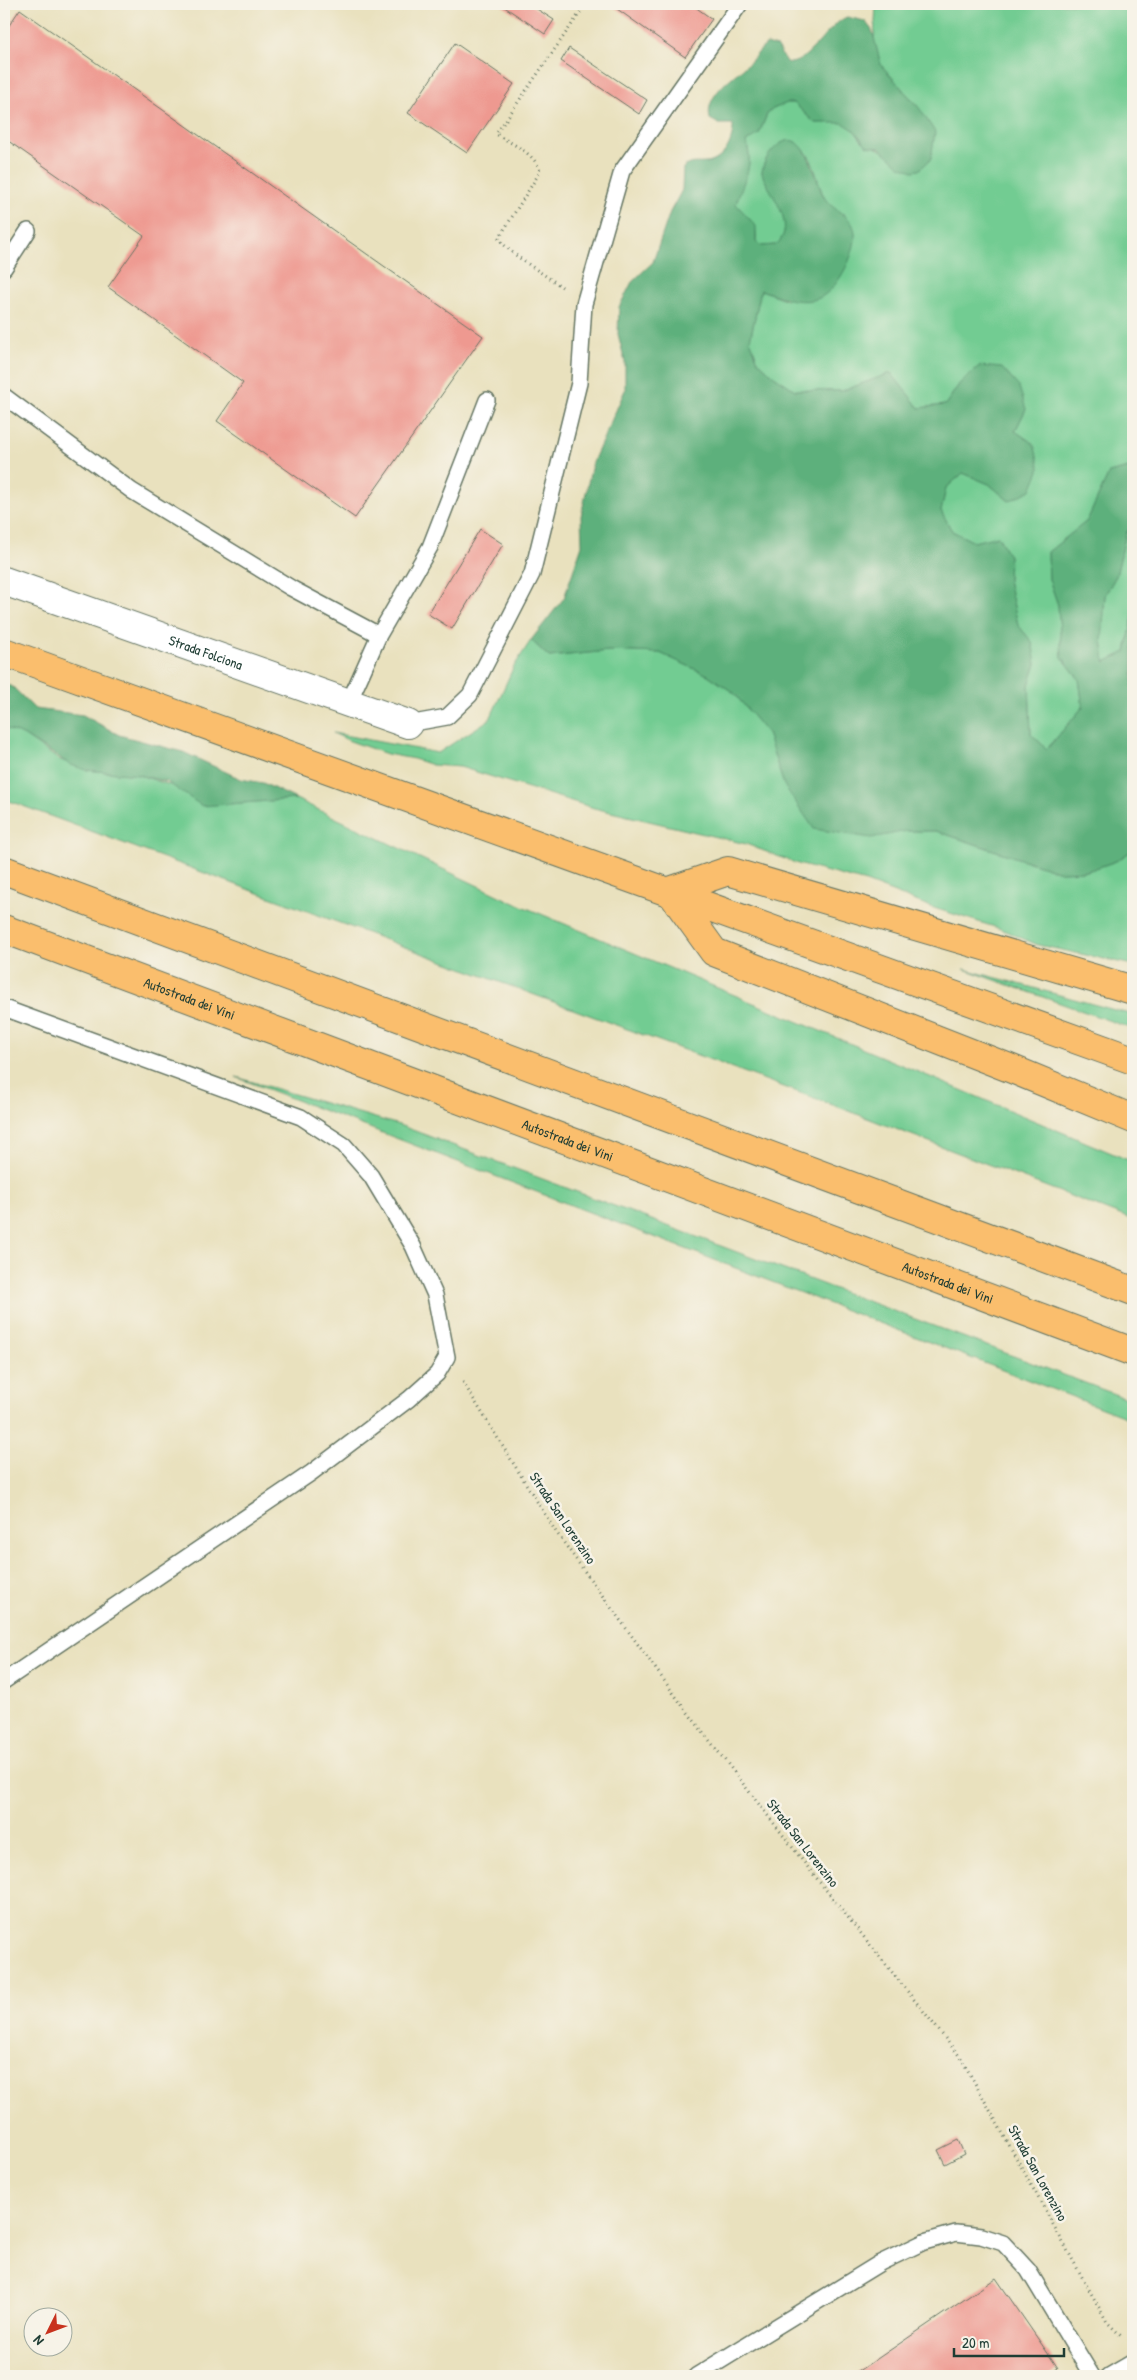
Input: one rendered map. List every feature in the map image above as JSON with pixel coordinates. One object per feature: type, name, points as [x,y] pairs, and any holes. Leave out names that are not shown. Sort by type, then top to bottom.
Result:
[{"type":"highway","points":[[4,652],[670,891],[1133,1060]]},
{"type":"highway","points":[[4,870],[1133,1291]]},
{"type":"highway","points":[[670,891],[728,871],[1133,990]]},
{"type":"highway","points":[[670,891],[714,952],[1002,1065],[1133,1119]]},
{"type":"highway","name":"Autostrada dei Vini","points":[[4,929],[1133,1352]]},
{"type":"street","name":"Strada Folciona","points":[[4,581],[408,724]]},
{"type":"lane","points":[[408,724],[447,717],[470,696],[532,574],[579,383],[584,304],[622,171],[740,4]]},
{"type":"lane","points":[[4,268],[28,231]]},
{"type":"lane","points":[[4,396],[132,491],[291,588],[379,635]]},
{"type":"lane","points":[[349,702],[379,635],[430,547],[487,400]]},
{"type":"lane","points":[[4,1008],[301,1117],[344,1145],[371,1176],[413,1246],[435,1295],[447,1356],[437,1374],[409,1399],[311,1474],[4,1681]]},
{"type":"lane","points":[[696,2376],[880,2263],[924,2242],[956,2233],[981,2236],[1003,2243],[1028,2270],[1092,2376]]},
{"type":"lane","points":[[1109,2376],[1133,2362]]},
{"type":"path","points":[[584,304],[538,268],[504,247],[499,238],[540,172],[539,167],[530,156],[496,134],[586,4]]},
{"type":"path","name":"Strada San Lorenzino","points":[[447,1356],[556,1532],[682,1706],[810,1870],[961,2058],[1107,2322],[1125,2339]]},
{"type":"green space","points":[[876,4],[1133,4],[1133,467],[1109,473],[1087,521],[1048,552],[1049,579],[1058,605],[1062,657],[1079,679],[1083,707],[1047,749],[1031,734],[1029,685],[1036,664],[1032,642],[1018,625],[1008,580],[1009,556],[998,536],[974,542],[952,531],[941,511],[946,488],[963,473],[989,484],[1009,501],[1034,444],[1015,431],[1026,409],[960,383],[945,405],[919,408],[891,373],[842,391],[795,390],[774,376],[758,361],[750,340],[761,290],[787,300],[845,214],[835,210],[827,203],[811,160],[805,151],[794,143],[781,143],[768,156],[762,173],[781,209],[785,228],[782,237],[776,245],[761,246],[756,241],[753,225],[736,204],[747,173],[749,159],[746,142],[759,134],[767,114],[773,109],[787,103],[794,103],[815,123],[843,122],[854,130],[862,141],[885,152],[920,109],[881,65],[874,40]]},
{"type":"green space","points":[[847,17],[865,21],[872,30],[881,65],[920,109],[935,132],[931,159],[919,170],[913,171],[900,166],[880,148],[867,146],[854,130],[843,123],[815,123],[794,103],[787,103],[767,114],[759,134],[746,142],[749,166],[736,204],[756,226],[756,241],[761,246],[776,245],[782,237],[784,219],[762,173],[765,162],[771,153],[776,147],[786,141],[795,142],[802,148],[813,168],[824,197],[833,207],[847,217],[854,227],[855,241],[843,273],[829,291],[821,297],[813,300],[799,301],[761,290],[750,340],[758,361],[774,376],[795,390],[842,391],[891,373],[919,408],[945,405],[960,383],[979,366],[1002,368],[1019,387],[1026,409],[1015,431],[1034,444],[1040,468],[1031,490],[1009,501],[989,484],[963,473],[946,488],[941,511],[952,531],[974,542],[998,536],[1009,556],[1008,580],[1018,625],[1032,642],[1036,664],[1029,685],[1031,734],[1047,749],[1083,707],[1079,679],[1062,657],[1058,605],[1049,579],[1048,552],[1087,521],[1109,473],[1133,467],[1133,524],[1126,533],[1116,576],[1105,595],[1102,640],[1105,662],[1126,652],[1133,616],[1133,850],[1116,861],[1087,871],[1060,872],[936,831],[907,831],[871,838],[814,829],[784,785],[767,733],[734,693],[708,675],[660,653],[608,651],[549,657],[531,640],[564,598],[582,545],[581,516],[592,464],[625,390],[625,362],[618,334],[619,307],[632,282],[653,262],[670,212],[682,190],[683,168],[691,164],[712,162],[718,159],[730,143],[733,124],[719,124],[710,119],[709,110],[716,93],[767,44],[777,47],[786,62],[793,63],[801,59],[832,28]]},
{"type":"green space","points":[[1133,524],[1133,616],[1126,652],[1105,662],[1102,640],[1105,595],[1116,576],[1126,533]]},
{"type":"green space","points":[[531,640],[549,657],[608,651],[660,653],[708,675],[734,693],[767,733],[784,785],[907,831],[936,831],[1060,872],[1087,871],[1116,861],[1133,850],[1133,965],[1038,945],[998,928],[934,908],[866,882],[798,864],[746,844],[594,808],[460,767],[432,765],[414,759],[387,754],[333,733],[438,753],[490,719],[513,668]]},
{"type":"green space","points":[[4,683],[13,687],[35,709],[83,715],[119,735],[183,752],[241,779],[263,783],[296,799],[202,806],[167,782],[139,775],[86,770],[71,765],[23,735],[4,728]]},
{"type":"green space","points":[[4,728],[23,735],[58,759],[86,770],[139,775],[228,804],[296,799],[510,901],[1133,1162],[1133,1220],[849,1111],[4,799]]},
{"type":"green space","points":[[964,969],[1133,1015],[1133,1029]]},
{"type":"green space","points":[[236,1077],[399,1125],[1133,1401],[1133,1420]]},
{"type":"building","points":[[500,4],[529,4],[554,20],[545,34]]},
{"type":"building","points":[[610,4],[691,4],[712,19],[685,57]]},
{"type":"building","points":[[20,9],[483,336],[355,518],[217,421],[243,383],[108,287],[144,236],[4,138],[4,33]]},
{"type":"building","points":[[455,43],[514,84],[467,153],[408,113]]},
{"type":"building","points":[[569,48],[647,100],[639,114],[561,61]]},
{"type":"building","points":[[480,529],[503,544],[452,629],[428,614]]},
{"type":"building","points":[[958,2140],[964,2154],[945,2164],[938,2150]]},
{"type":"building","points":[[996,2278],[1058,2368],[1047,2376],[852,2376]]}]
